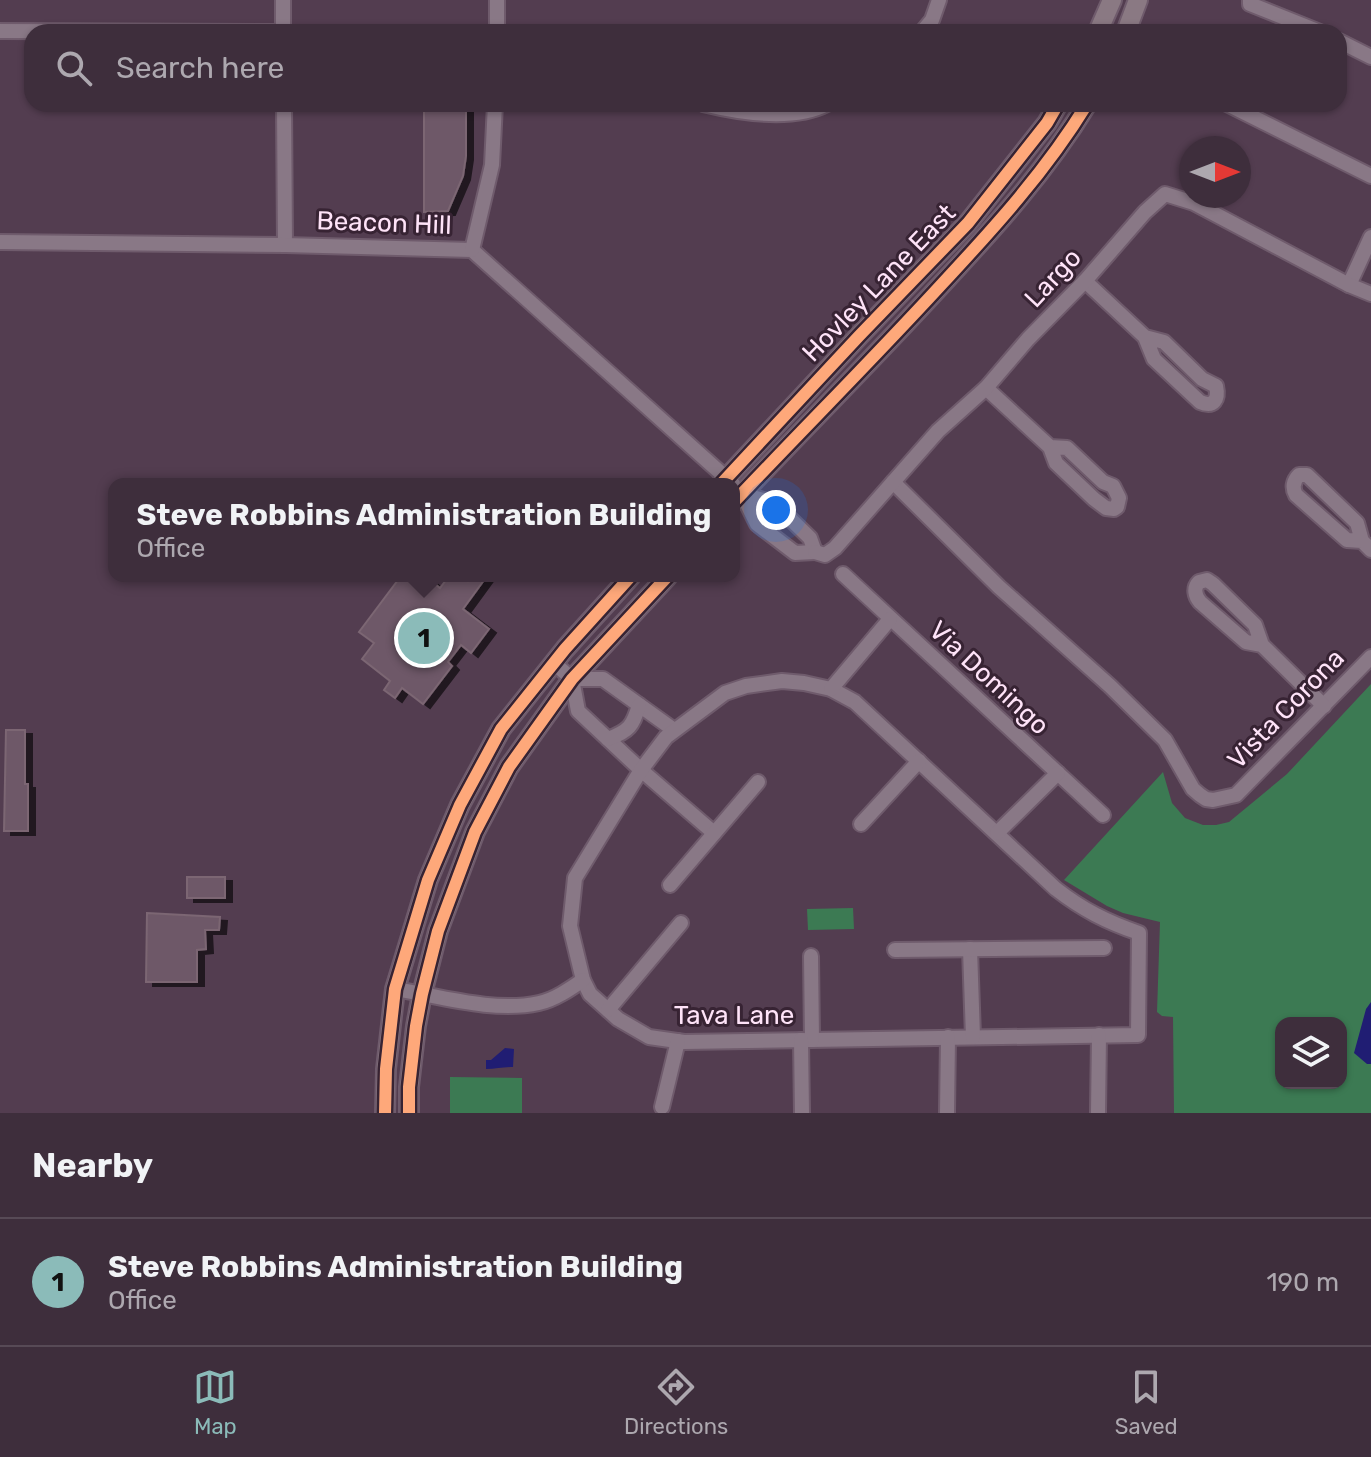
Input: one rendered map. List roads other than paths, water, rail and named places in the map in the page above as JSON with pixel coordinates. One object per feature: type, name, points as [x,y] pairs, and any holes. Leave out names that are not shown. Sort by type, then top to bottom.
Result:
[{"type":"main road","points":[[1102,24],[1112,0]]},
{"type":"main road","points":[[1129,24],[1138,0]]},
{"type":"main road","name":"Hovley Lane East","points":[[740,478],[828,368],[968,223],[1053,112]]},
{"type":"main road","name":"Hovley Lane East","points":[[740,481],[843,390],[1017,201],[1051,159],[1082,112]]},
{"type":"main road","points":[[385,1113],[386,1069],[395,989],[428,880],[460,805],[501,729],[626,582]]},
{"type":"main road","points":[[409,1113],[409,1087],[422,994],[438,931],[475,832],[509,767],[572,679],[662,582]]},
{"type":"street","points":[[283,0],[283,24]]},
{"type":"street","points":[[497,0],[497,24]]},
{"type":"street","points":[[929,24],[939,0]]},
{"type":"street","points":[[1250,0],[1250,4],[1300,24]]},
{"type":"street","points":[[0,31],[24,31]]},
{"type":"street","points":[[1347,45],[1371,57]]},
{"type":"street","points":[[284,112],[285,245]]},
{"type":"street","points":[[472,250],[492,165],[495,112]]},
{"type":"street","points":[[749,112],[766,115],[795,112]]},
{"type":"street","points":[[1243,112],[1371,176]]},
{"type":"street","name":"Largo","points":[[815,552],[825,555],[835,548],[938,431],[986,388],[1145,212],[1165,194],[1194,203],[1371,294]]},
{"type":"street","points":[[1349,285],[1371,237]]},
{"type":"street","name":"Beacon Hill","points":[[0,242],[472,250],[721,478]]},
{"type":"street","points":[[1085,281],[1145,337],[1154,359],[1200,402],[1215,402],[1216,386],[1202,379],[1164,342],[1145,337]]},
{"type":"street","points":[[986,388],[1050,447],[1056,463],[1094,499],[1106,508],[1117,507],[1119,498],[1113,486],[1103,482],[1067,448],[1050,447]]},
{"type":"street","points":[[1299,475],[1307,475],[1357,523],[1367,546],[1347,540],[1296,495],[1293,490],[1299,475]]},
{"type":"street","name":"Vista Corona","points":[[893,482],[999,587],[1110,686],[1165,740],[1193,789],[1206,799],[1236,795],[1371,657]]},
{"type":"street","points":[[740,491],[774,503],[810,538],[815,552],[795,553],[757,524],[740,500]]},
{"type":"street","name":"Via Domingo","points":[[843,574],[1103,815]]},
{"type":"street","points":[[1262,645],[1246,642],[1200,602],[1195,589],[1199,582],[1207,580],[1213,584],[1255,625],[1262,645],[1324,706]]},
{"type":"street","points":[[831,689],[890,619]]},
{"type":"street","points":[[554,663],[572,679],[578,711],[714,833]]},
{"type":"street","points":[[572,679],[603,679],[674,730]]},
{"type":"street","name":"Tava Lane","points":[[782,681],[831,689],[855,702],[1038,873],[1079,907],[1139,933],[1138,1035],[678,1041],[649,1037],[618,1019],[590,994],[583,980],[570,926],[575,878],[641,770],[666,737],[725,693],[746,686],[782,681]]},
{"type":"street","points":[[608,739],[627,730],[634,721],[639,705]]},
{"type":"street","points":[[861,824],[919,761]]},
{"type":"street","points":[[997,833],[1058,773]]},
{"type":"street","points":[[670,885],[758,782]]},
{"type":"street","points":[[608,1010],[681,923]]},
{"type":"street","points":[[895,950],[1104,948]]},
{"type":"street","points":[[970,949],[973,1037]]},
{"type":"street","points":[[802,1113],[811,956]]},
{"type":"street","points":[[395,989],[511,1006],[540,1003],[583,980]]},
{"type":"street","points":[[1098,1113],[1099,1035]]},
{"type":"street","points":[[947,1113],[948,1037]]},
{"type":"street","points":[[662,1107],[678,1041]]},
{"type":"place","name":"Steve Robbins Administration Building","points":[[424,638]]}]
